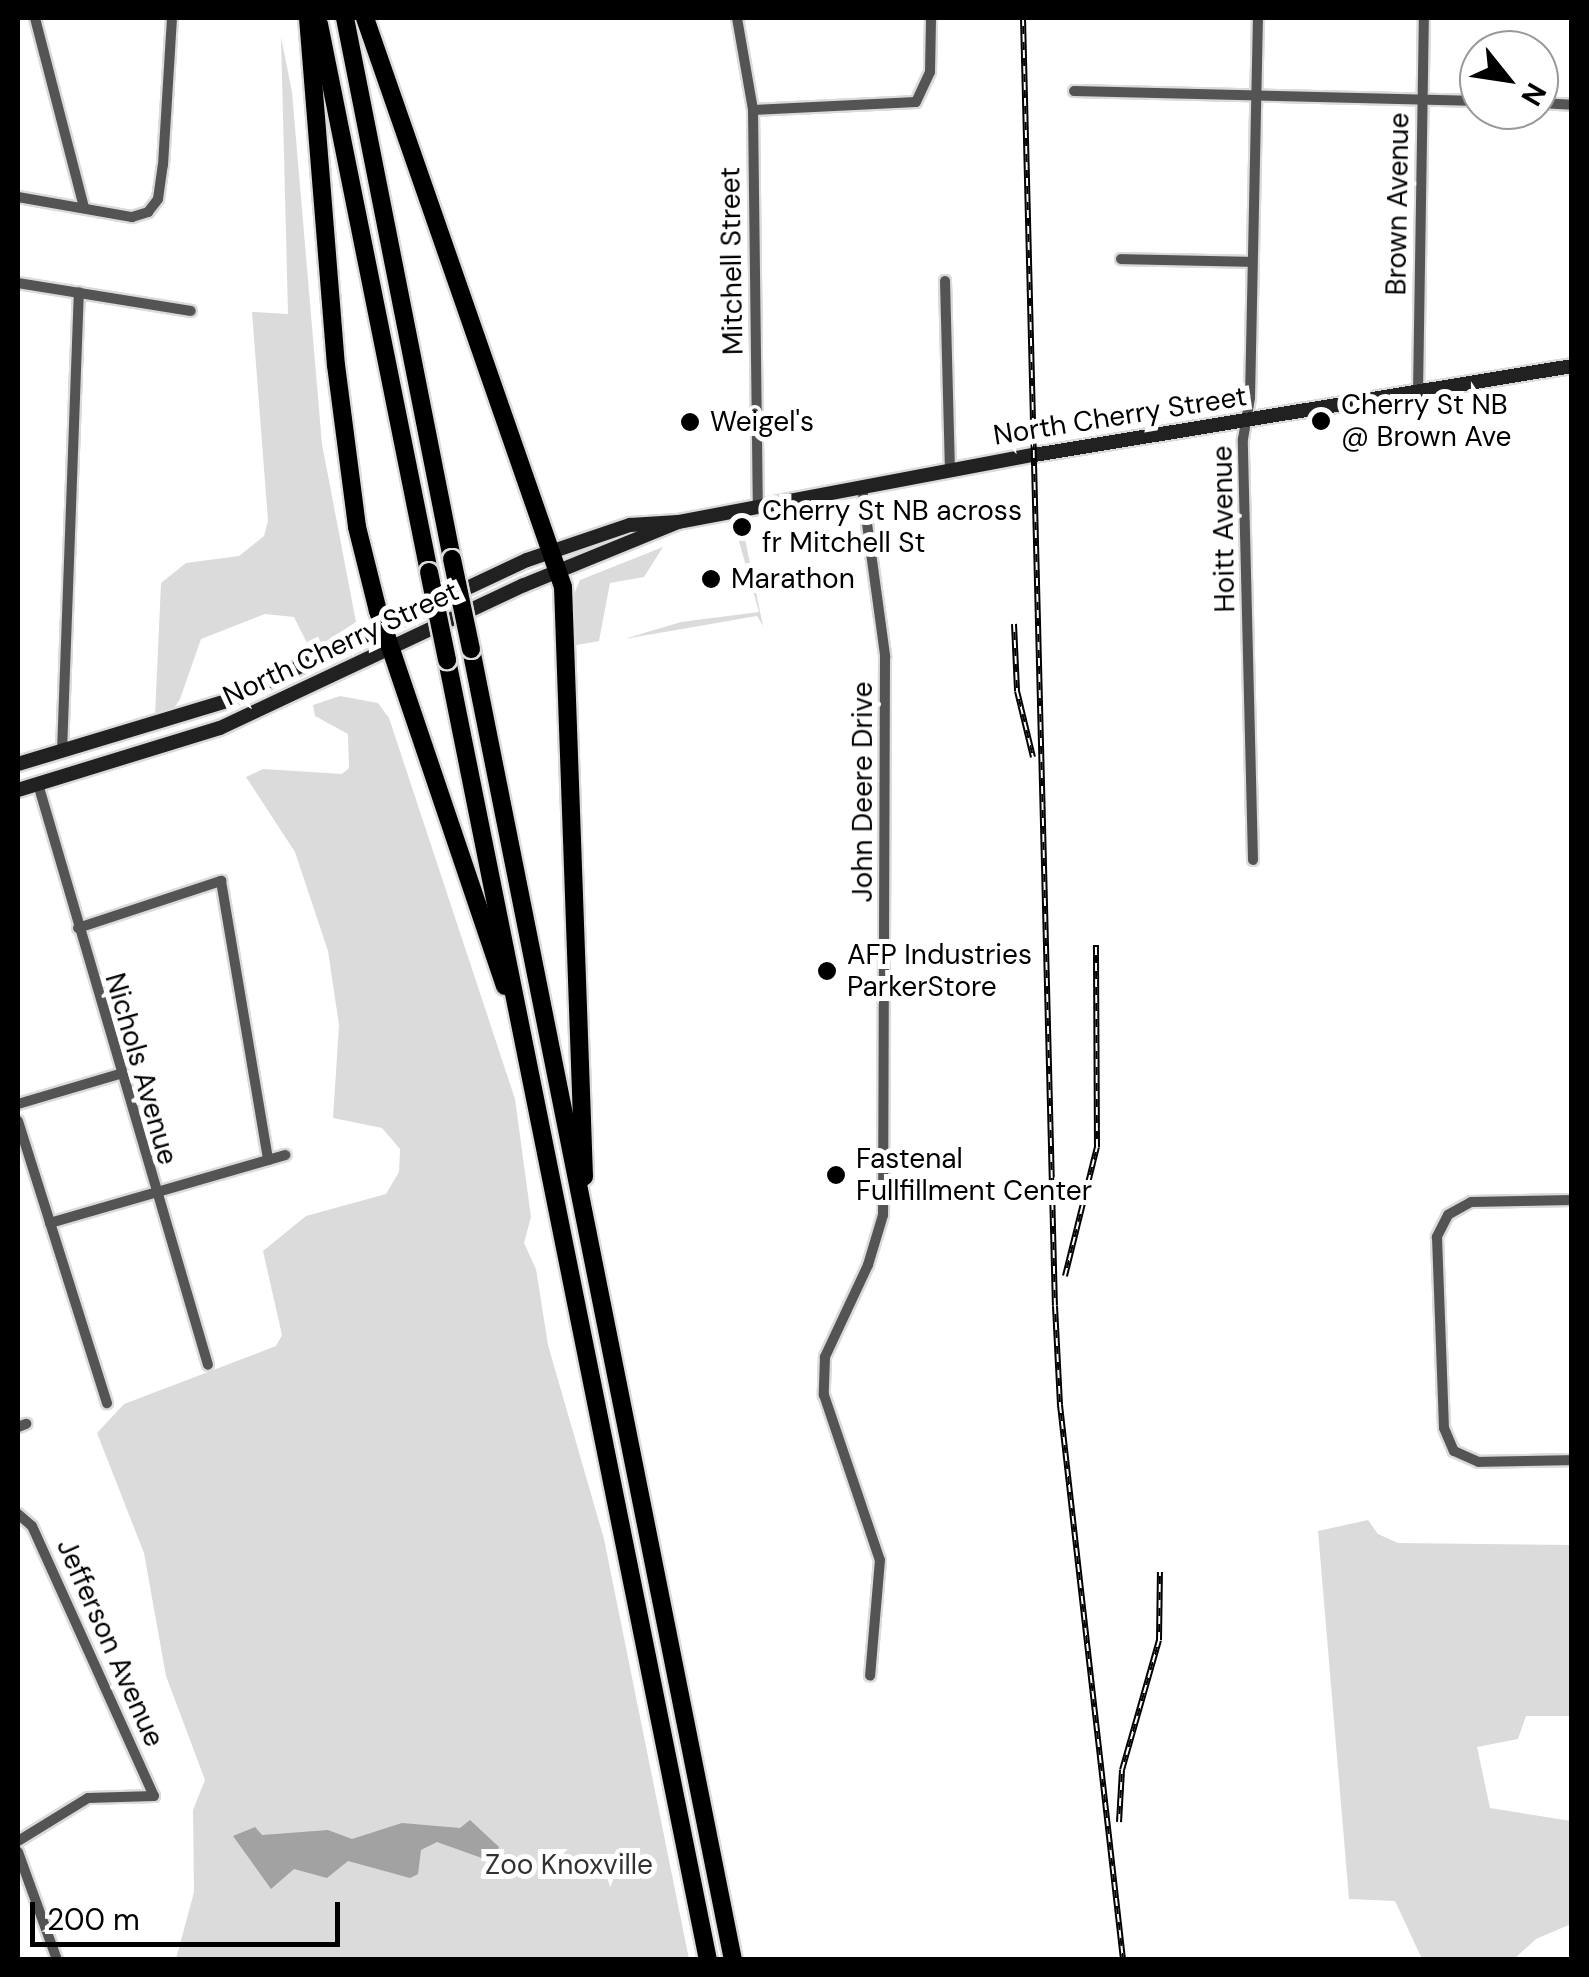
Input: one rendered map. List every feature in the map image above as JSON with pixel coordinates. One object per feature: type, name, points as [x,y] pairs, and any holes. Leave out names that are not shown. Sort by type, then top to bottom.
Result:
[{"type":"highway","points":[[308,18],[338,385],[358,527],[384,630],[527,1048]]},
{"type":"highway","points":[[317,18],[708,1960]]},
{"type":"highway","points":[[345,18],[733,1960]]},
{"type":"highway","points":[[365,18],[559,571],[585,1218]]},
{"type":"street","points":[[36,18],[84,208]]},
{"type":"street","points":[[18,197],[132,217],[148,212],[158,198],[172,18]]},
{"type":"street","name":"Mitchell Street","points":[[737,18],[753,110],[758,506]]},
{"type":"street","points":[[753,110],[916,102],[930,72],[931,18]]},
{"type":"street","name":"Hoitt Avenue","points":[[1253,860],[1245,422],[1258,18]]},
{"type":"street","name":"Brown Avenue","points":[[1418,392],[1424,18]]},
{"type":"street","points":[[1074,91],[1459,100]]},
{"type":"street","points":[[1121,259],[1252,262]]},
{"type":"street","points":[[945,281],[950,470]]},
{"type":"street","points":[[18,283],[192,311]]},
{"type":"street","points":[[62,752],[79,292]]},
{"type":"street","name":"North Cherry Street","points":[[18,764],[228,700],[552,550],[630,525],[678,522],[950,470],[1572,366]]},
{"type":"street","name":"John Deere Drive","points":[[862,487],[885,656],[883,1215],[868,1265],[825,1357],[824,1396],[880,1560],[870,1676]]},
{"type":"street","name":"North Cherry Street","points":[[18,790],[220,728],[559,571],[678,522]]},
{"type":"street","name":"Nichols Avenue","points":[[38,784],[152,1193],[208,1364]]},
{"type":"street","points":[[78,928],[221,881],[268,1160]]},
{"type":"street","points":[[18,1104],[119,1074]]},
{"type":"street","points":[[18,1122],[107,1403]]},
{"type":"street","points":[[50,1223],[285,1155]]},
{"type":"street","points":[[1572,1200],[1471,1202],[1448,1215],[1438,1237],[1444,1428],[1454,1451],[1479,1462],[1572,1460]]},
{"type":"street","name":"Jefferson Avenue","points":[[18,1514],[32,1526],[154,1796],[88,1798],[18,1841]]},
{"type":"street","points":[[18,1852],[57,1960]]},
{"type":"green space","points":[[281,37],[292,92],[322,444],[356,622],[311,651],[294,617],[265,614],[201,639],[180,699],[172,711],[155,716],[161,583],[186,563],[239,556],[264,536],[268,521],[252,312],[288,314]]},
{"type":"green space","points":[[742,524],[763,626],[757,616],[624,639],[681,622],[759,612],[736,531]]},
{"type":"green space","points":[[663,547],[644,577],[610,583],[599,641],[571,646],[570,604],[580,580]]},
{"type":"green space","name":"Zoo Knoxville","points":[[340,696],[378,703],[389,718],[515,1099],[531,1217],[524,1243],[536,1269],[548,1345],[604,1539],[689,1959],[176,1959],[194,1892],[193,1810],[205,1780],[166,1676],[144,1553],[97,1433],[124,1404],[276,1346],[282,1335],[263,1251],[306,1216],[386,1194],[399,1172],[400,1149],[382,1128],[333,1118],[339,1025],[328,951],[295,852],[246,777],[263,769],[342,774],[349,768],[348,734],[315,716],[313,705]]},
{"type":"green space","points":[[1368,1520],[1378,1534],[1398,1543],[1571,1545],[1571,1716],[1526,1716],[1518,1739],[1477,1747],[1490,1808],[1571,1821],[1571,1924],[1536,1939],[1514,1959],[1422,1959],[1395,1901],[1349,1899],[1318,1531]]},
{"type":"shaded area","points":[[470,1820],[499,1847],[493,1862],[437,1842],[421,1850],[418,1874],[410,1878],[348,1861],[327,1878],[294,1869],[271,1889],[233,1836],[255,1827],[262,1835],[328,1830],[352,1839],[402,1823],[460,1828]]},
{"type":"railway","points":[[1023,18],[1060,1405],[1123,1960]]},
{"type":"railway","points":[[1014,624],[1017,691],[1033,757]]},
{"type":"railway","points":[[1065,1276],[1097,1147],[1096,945]]},
{"type":"railway","points":[[1119,1822],[1122,1770],[1159,1640],[1160,1572]]},
{"type":"place","name":"Cherry St NB @ Brown Ave","points":[[1321,421]]},
{"type":"place","name":"Weigel's","points":[[690,422]]},
{"type":"place","name":"Cherry St NB across fr Mitchell St","points":[[742,527]]},
{"type":"place","name":"Marathon","points":[[711,579]]},
{"type":"place","name":"AFP Industries ParkerStore","points":[[827,971]]},
{"type":"place","name":"Fastenal Fullfillment Center","points":[[836,1175]]}]
